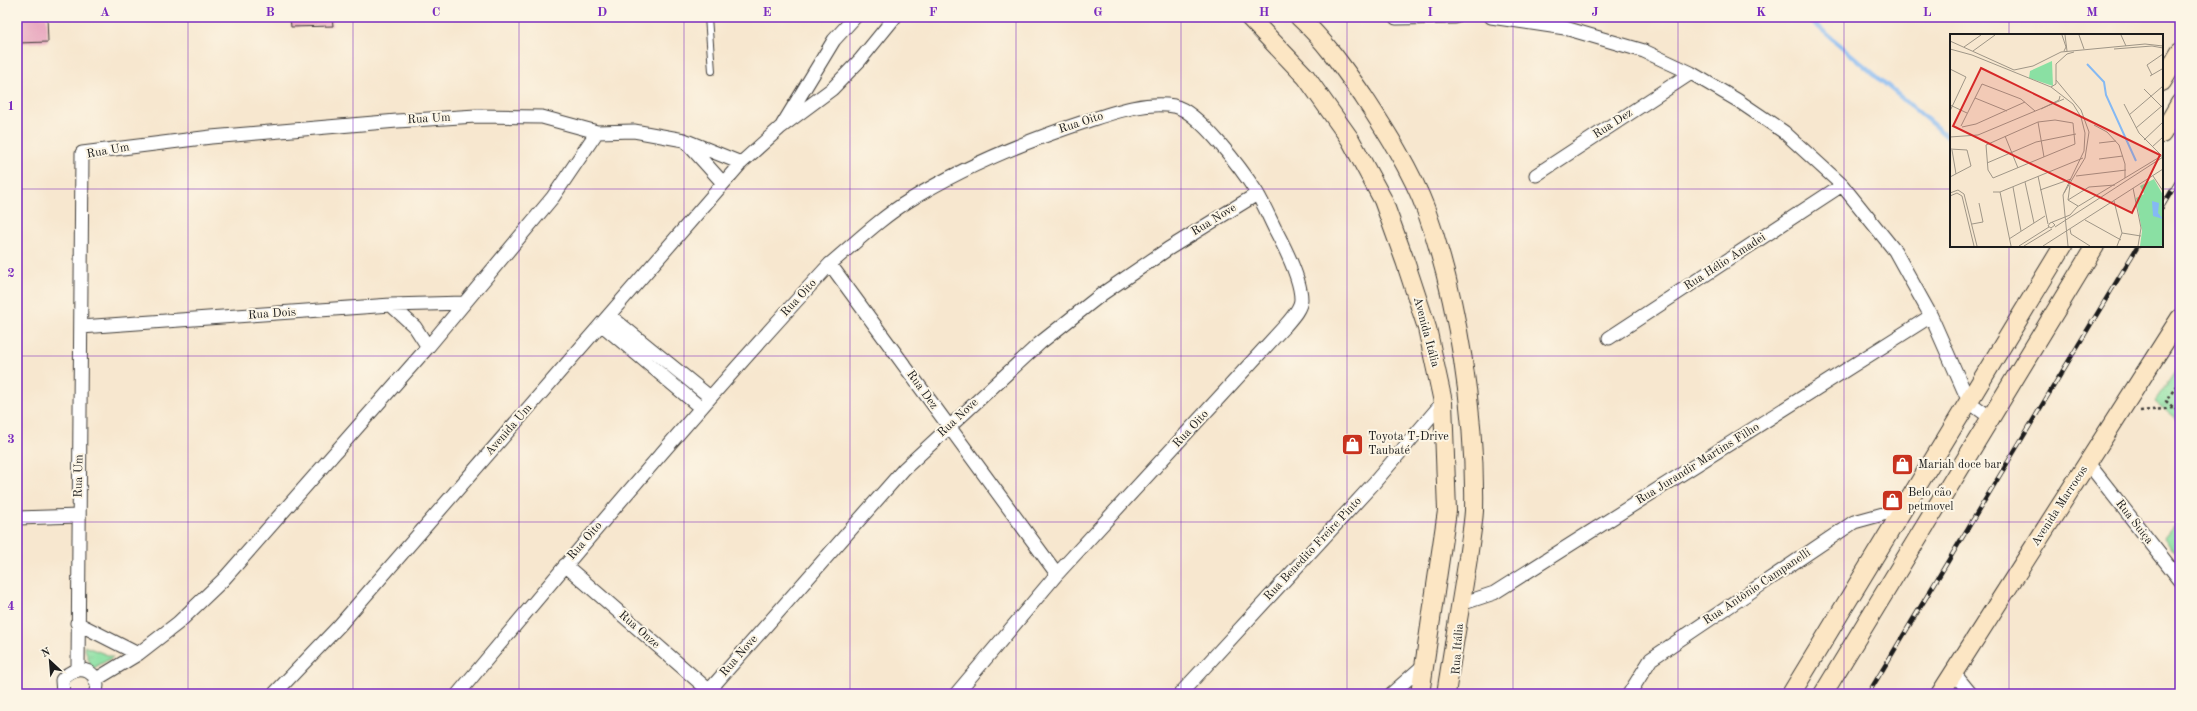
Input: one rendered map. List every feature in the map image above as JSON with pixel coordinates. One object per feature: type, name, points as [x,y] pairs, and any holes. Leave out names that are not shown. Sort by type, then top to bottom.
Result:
[{"type":"main road","name":"Avenida Itália","points":[[1249,17],[1306,77],[1350,139],[1383,200],[1427,328],[1443,402],[1447,511],[1420,694]]},
{"type":"main road","points":[[1299,17],[1314,31],[1340,61],[1388,137],[1425,210],[1445,272],[1468,396],[1474,512],[1446,694]]},
{"type":"main road","points":[[2163,80],[2180,52]]},
{"type":"main road","points":[[2163,132],[2180,104]]},
{"type":"main road","points":[[1791,694],[2062,247]]},
{"type":"main road","points":[[1823,694],[2094,247]]},
{"type":"main road","name":"Avenida Marrocos","points":[[1940,694],[2180,318]]},
{"type":"street","points":[[781,127],[834,40],[855,17]]},
{"type":"street","points":[[781,127],[832,89],[860,60],[895,17]]},
{"type":"street","points":[[1396,18],[1455,17]]},
{"type":"street","points":[[1491,17],[1565,28],[1644,51],[1691,73],[1737,100],[1784,132],[1842,185],[1895,251],[1931,316],[1969,402],[1991,418]]},
{"type":"street","name":"Rua Dez","points":[[1536,175],[1691,73]]},
{"type":"street","name":"Rua Oito","points":[[458,694],[565,565],[710,397],[830,264],[909,200],[982,161],[1052,132],[1140,106],[1175,106],[1199,121],[1234,162],[1257,194],[1279,237],[1296,278],[1302,300],[1295,313],[1057,574],[956,694]]},
{"type":"street","name":"Rua Um","points":[[78,669],[77,623],[82,153],[211,137],[397,121],[476,116],[542,117],[597,132],[634,131],[684,140],[741,163]]},
{"type":"street","name":"Avenida Um","points":[[274,694],[339,626],[723,183],[741,163],[781,127]]},
{"type":"street","points":[[95,680],[138,654],[178,623],[223,580],[428,347],[553,197],[597,132]]},
{"type":"street","points":[[684,140],[723,183]]},
{"type":"street","name":"Rua Hélio Amadei","points":[[1608,338],[1842,185]]},
{"type":"street","name":"Rua Nove","points":[[709,693],[904,469],[1040,343],[1102,294],[1168,249],[1257,194]]},
{"type":"street","name":"Rua Dez","points":[[830,264],[1057,574]]},
{"type":"street","name":"Rua Dois","points":[[81,327],[391,305],[464,303]]},
{"type":"street","points":[[391,305],[415,327],[428,347]]},
{"type":"street","name":"Rua Jurandir Martins Filho","points":[[1461,604],[1494,593],[1931,316]]},
{"type":"street","points":[[605,320],[710,397]]},
{"type":"street","points":[[605,320],[701,408]]},
{"type":"street","name":"Rua Benedito Freire Pinto","points":[[1180,694],[1374,483],[1443,402]]},
{"type":"street","name":"Rua Suiça","points":[[2088,463],[2180,580]]},
{"type":"street","name":"Rua Antônio Campanelli","points":[[1629,694],[1651,659],[1854,522],[1905,508]]},
{"type":"street","points":[[17,518],[79,516]]},
{"type":"street","name":"Rua Onze","points":[[565,565],[709,693]]},
{"type":"street","name":"Rua Itália","points":[[1455,694],[1461,604]]},
{"type":"street","points":[[77,623],[138,654]]},
{"type":"street","points":[[1391,694],[1425,664]]},
{"type":"street","points":[[63,694],[62,680],[68,672],[78,669],[85,670],[95,680],[97,690],[95,694]]},
{"type":"street","points":[[1953,672],[1972,694]]},
{"type":"lane","points":[[708,17],[712,71]]},
{"type":"path","points":[[2180,381],[2166,401],[2180,413]]},
{"type":"path","points":[[2126,404],[2138,411],[2174,408]]},
{"type":"green space","points":[[2180,364],[2180,422],[2155,402]]},
{"type":"green space","points":[[2180,518],[2180,557],[2164,538]]},
{"type":"green space","points":[[84,646],[113,657],[92,669]]},
{"type":"building","points":[[17,17],[47,17],[48,42],[17,43]]},
{"type":"building","points":[[290,17],[332,17],[333,26],[291,27]]},
{"type":"waterway","points":[[1807,17],[1950,139]]},
{"type":"railway","points":[[2163,205],[2180,177]]},
{"type":"railway","points":[[1868,694],[2137,247]]},
{"type":"place","name":"Toyota T-Drive Taubaté","points":[[1353,444]]},
{"type":"place","name":"Mariah doce bar","points":[[1903,465]]},
{"type":"place","name":"Belo cão petmovel","points":[[1892,500]]}]
